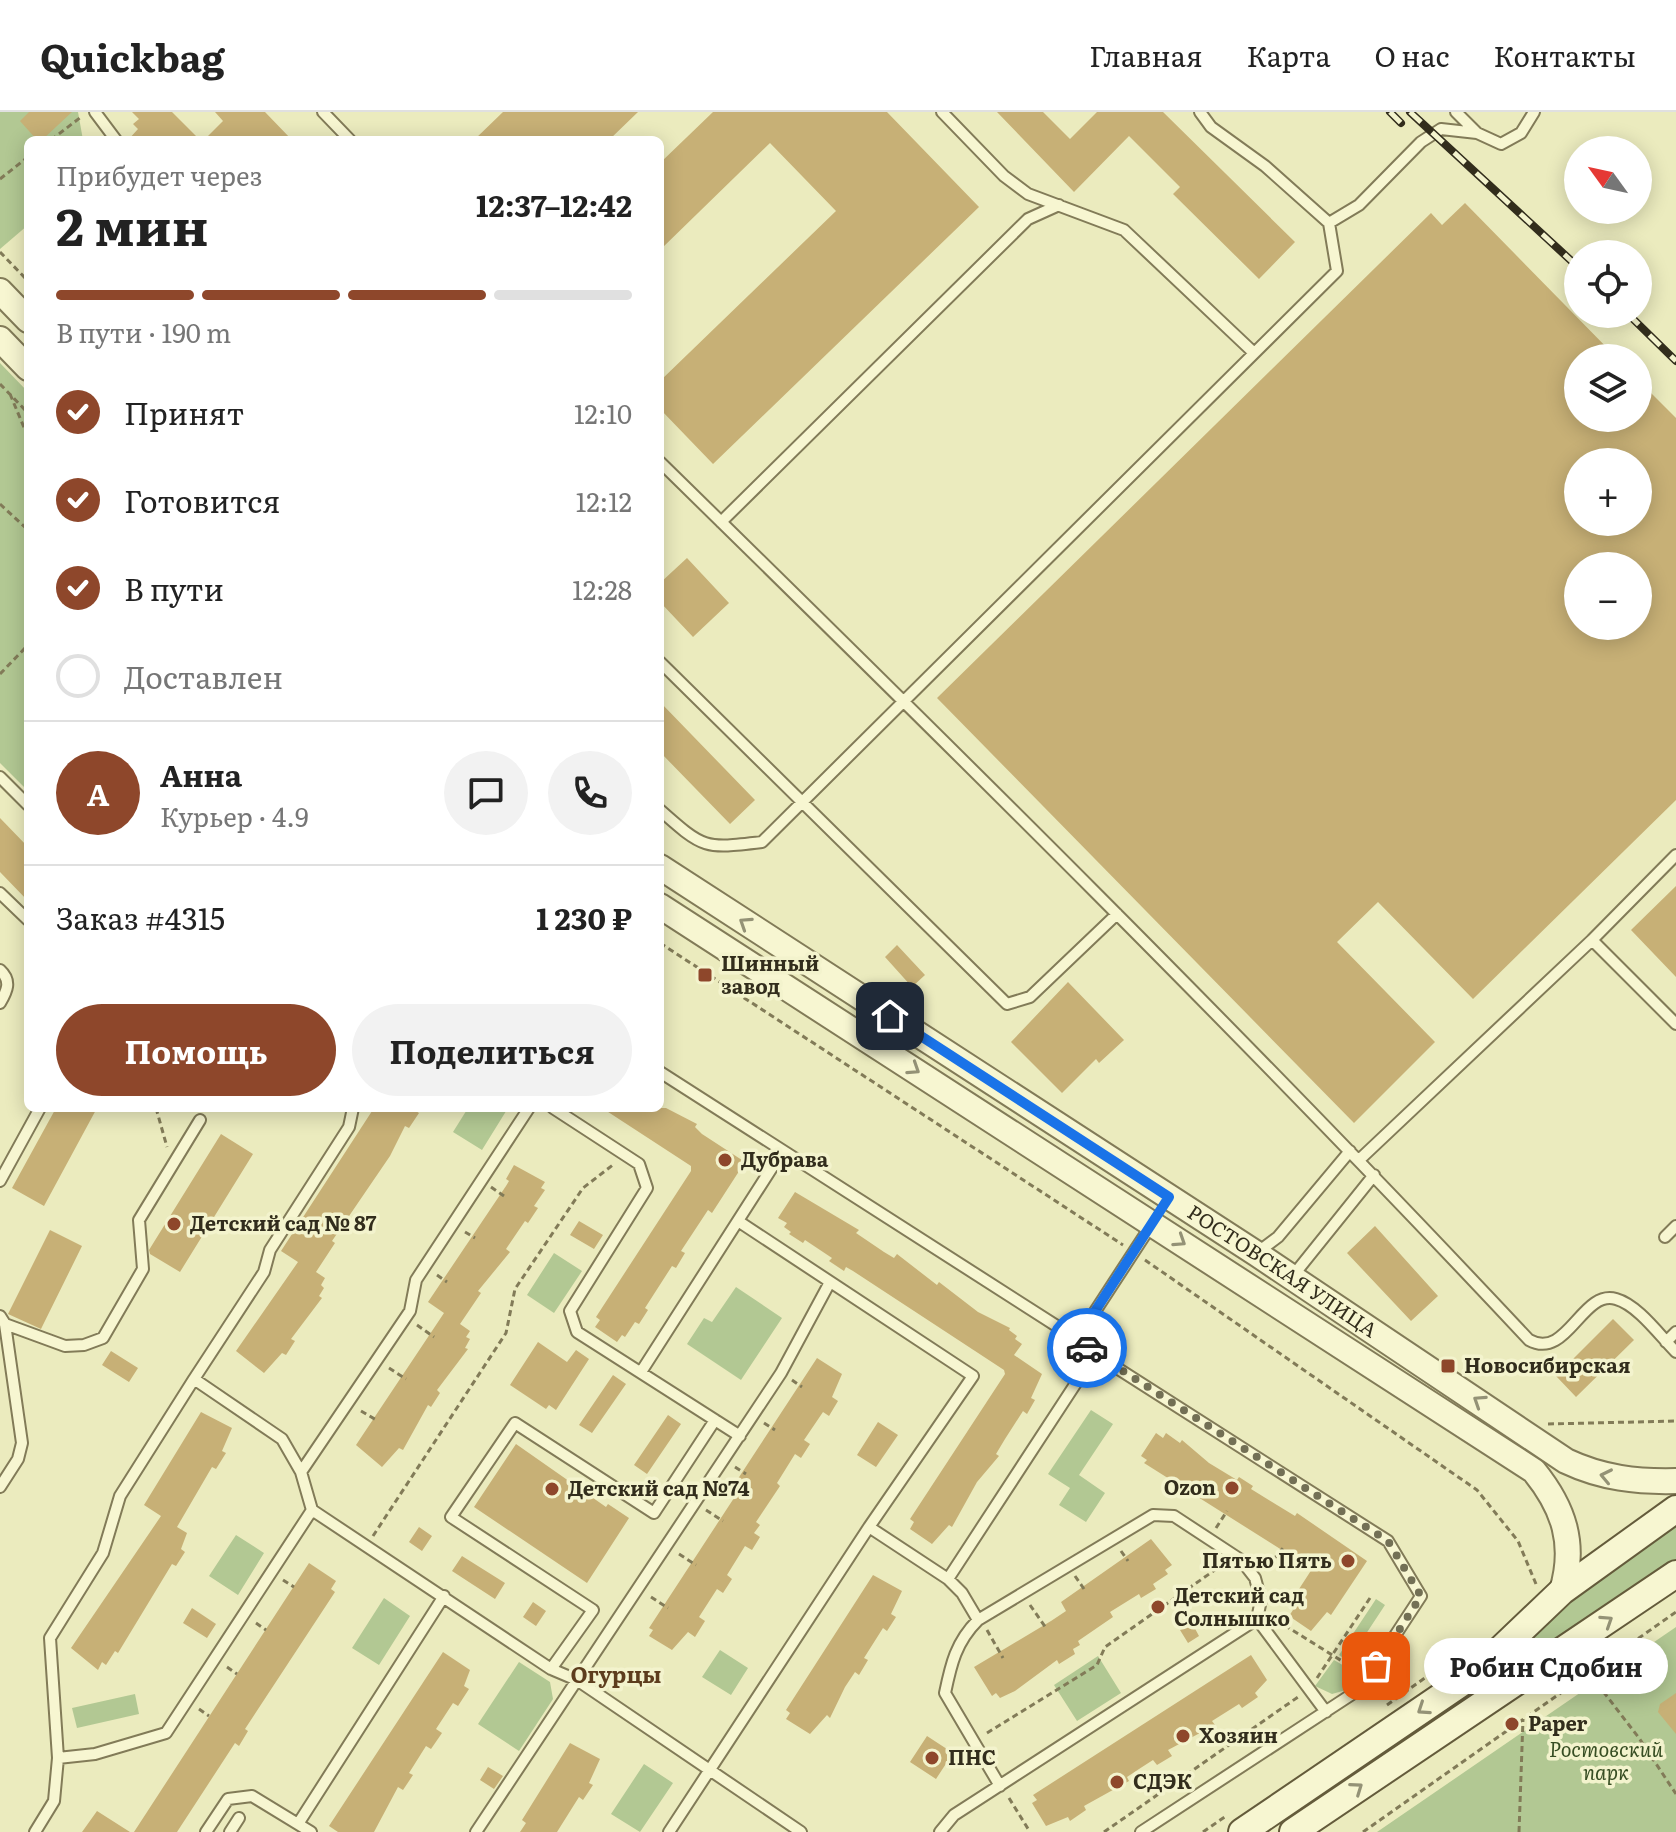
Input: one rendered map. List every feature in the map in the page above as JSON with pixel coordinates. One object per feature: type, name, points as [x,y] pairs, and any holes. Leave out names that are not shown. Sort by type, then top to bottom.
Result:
[{"type":"main road","points":[[1242,1832],[1476,1673],[1526,1625],[1549,1590],[1676,1509]]},
{"type":"main road","points":[[1293,1832],[1551,1656],[1671,1580]]},
{"type":"main road","points":[[1526,1625],[1523,1636],[1527,1648],[1540,1656],[1551,1656]]},
{"type":"street","points":[[0,291],[24,316]]},
{"type":"street","points":[[0,339],[24,364]]},
{"type":"street","name":"РОСТОВСКАЯ УЛИЦА","points":[[664,870],[1257,1254],[1566,1461],[1593,1473],[1624,1479],[1676,1481]]},
{"type":"street","name":"РОСТОВСКАЯ УЛИЦА","points":[[664,909],[1534,1471],[1550,1490],[1567,1530],[1568,1569],[1549,1590]]},
{"type":"street","points":[[1152,1223],[1169,1197]]},
{"type":"lane","points":[[95,112],[113,136]]},
{"type":"lane","points":[[323,112],[346,136]]},
{"type":"lane","points":[[942,112],[1004,176],[1028,194],[1124,230],[1253,352]]},
{"type":"lane","points":[[664,814],[693,839],[713,848],[762,842],[1337,271],[1329,223],[1265,166],[1211,127],[1200,112]]},
{"type":"lane","points":[[1456,112],[1477,133]]},
{"type":"lane","points":[[1329,223],[1359,205],[1421,142],[1441,129],[1477,133],[1501,144],[1521,133],[1534,112]]},
{"type":"lane","points":[[721,522],[1028,219],[1059,205]]},
{"type":"lane","points":[[664,466],[1117,914],[1374,1175],[1529,1340],[1540,1346],[1551,1345],[1598,1301],[1613,1297],[1628,1305],[1676,1352]]},
{"type":"lane","points":[[664,666],[1007,1004],[1030,997],[1117,914]]},
{"type":"lane","points":[[0,777],[24,801]]},
{"type":"lane","points":[[1359,1160],[1592,940],[1676,855]]},
{"type":"lane","points":[[0,893],[24,916]]},
{"type":"lane","points":[[1592,940],[1676,1024]]},
{"type":"lane","points":[[0,970],[7,980],[7,991],[0,1003]]},
{"type":"lane","points":[[664,1075],[1388,1541],[1421,1596],[1360,1689],[1141,1832]]},
{"type":"lane","points":[[0,1181],[38,1112]]},
{"type":"lane","points":[[35,1832],[54,1801],[58,1758],[50,1638],[103,1553],[120,1496],[264,1272],[270,1250],[349,1127],[352,1112]]},
{"type":"lane","points":[[301,1472],[406,1318],[416,1280],[526,1112]]},
{"type":"lane","points":[[559,1112],[639,1164],[647,1188],[570,1311],[577,1332],[740,1436]]},
{"type":"lane","points":[[3,1320],[65,1346],[84,1345],[103,1338],[143,1269],[139,1220],[200,1120]]},
{"type":"lane","points":[[1257,1254],[1278,1237],[1350,1151]]},
{"type":"lane","points":[[641,1372],[782,1152]]},
{"type":"lane","points":[[1292,1277],[1374,1175]]},
{"type":"lane","points":[[669,1832],[869,1527],[973,1376],[738,1221]]},
{"type":"lane","points":[[1077,1339],[1152,1223]]},
{"type":"lane","points":[[1665,1237],[1676,1226]]},
{"type":"lane","points":[[476,1832],[781,1373],[830,1282]]},
{"type":"lane","points":[[0,1487],[18,1459],[22,1443],[3,1320]]},
{"type":"lane","points":[[1666,1342],[1676,1332]]},
{"type":"lane","points":[[948,1579],[1095,1354]]},
{"type":"lane","points":[[194,1379],[282,1439],[301,1472],[312,1510],[551,1669],[577,1680],[801,1832]]},
{"type":"lane","points":[[551,1669],[593,1610],[451,1517],[515,1423],[654,1513],[715,1420]]},
{"type":"lane","points":[[58,1758],[95,1754],[166,1733],[312,1510]]},
{"type":"lane","points":[[940,1832],[954,1815],[1001,1786],[1258,1615],[1261,1600],[1255,1578],[1235,1556],[1174,1516],[1153,1515],[979,1620],[963,1635],[952,1656],[945,1693],[1001,1786]]},
{"type":"lane","points":[[869,1527],[948,1579],[962,1593],[979,1620]]},
{"type":"lane","points":[[298,1824],[444,1596]]},
{"type":"lane","points":[[1258,1615],[1326,1712]]},
{"type":"lane","points":[[206,1832],[228,1799],[252,1796],[311,1832]]},
{"type":"lane","points":[[230,1832],[239,1818]]},
{"type":"path","points":[[56,136],[87,112]]},
{"type":"path","points":[[0,179],[24,160]]},
{"type":"path","points":[[0,252],[24,277]]},
{"type":"path","points":[[0,384],[24,409]]},
{"type":"path","points":[[10,394],[24,427]]},
{"type":"path","points":[[0,504],[24,526]]},
{"type":"path","points":[[0,674],[24,649]]},
{"type":"path","points":[[664,946],[1133,1252],[1477,1490],[1518,1541],[1549,1590]]},
{"type":"path","points":[[157,1112],[172,1165]]},
{"type":"path","points":[[367,1546],[506,1333],[515,1289],[583,1188],[625,1155]]},
{"type":"path","points":[[406,1318],[434,1337]]},
{"type":"path","points":[[377,1360],[406,1379]]},
{"type":"path","points":[[348,1402],[378,1421]]},
{"type":"path","points":[[695,1503],[723,1521]]},
{"type":"path","points":[[1209,1539],[1227,1511]]},
{"type":"path","points":[[666,1546],[696,1565]]},
{"type":"path","points":[[1255,1578],[1284,1547]]},
{"type":"path","points":[[973,1742],[1097,1665],[1105,1647],[1235,1556]]},
{"type":"path","points":[[638,1588],[668,1608]]},
{"type":"path","points":[[1022,1594],[1046,1628]]},
{"type":"path","points":[[1104,1832],[1309,1690],[1370,1598]]},
{"type":"path","points":[[1363,1832],[1676,1612]]},
{"type":"path","points":[[1258,1615],[1358,1671]]},
{"type":"path","points":[[979,1620],[1003,1658]]},
{"type":"path","points":[[1387,1705],[1477,1640]]},
{"type":"path","points":[[1589,1673],[1639,1738],[1676,1794]]},
{"type":"path","points":[[1519,1832],[1523,1719]]},
{"type":"path","points":[[1001,1786],[1030,1832]]},
{"type":"green space","points":[[0,112],[78,112],[82,136],[24,136],[24,228],[0,249]]},
{"type":"green space","points":[[0,363],[24,388],[24,787],[0,763]]},
{"type":"green space","points":[[466,1112],[506,1112],[482,1150],[453,1132]]},
{"type":"green space","points":[[554,1253],[582,1271],[554,1313],[527,1295]]},
{"type":"green space","points":[[736,1287],[782,1318],[741,1380],[687,1344],[704,1318],[712,1322]]},
{"type":"green space","points":[[1091,1410],[1113,1424],[1079,1475],[1105,1493],[1086,1522],[1059,1505],[1070,1488],[1048,1474]]},
{"type":"green space","points":[[1676,1518],[1676,1563],[1584,1626],[1546,1642],[1532,1641],[1539,1622]]},
{"type":"green space","points":[[236,1535],[264,1553],[238,1595],[209,1576]]},
{"type":"green space","points":[[384,1598],[410,1616],[379,1665],[352,1648]]},
{"type":"green space","points":[[1376,1599],[1385,1605],[1358,1646],[1366,1656],[1360,1669],[1339,1655]]},
{"type":"green space","name":"Ростовский парк","points":[[1676,1627],[1676,1832],[1377,1832]]},
{"type":"green space","points":[[720,1650],[748,1668],[731,1695],[702,1677]]},
{"type":"green space","points":[[1098,1656],[1121,1693],[1077,1721],[1054,1685]]},
{"type":"green space","points":[[1334,1660],[1358,1674],[1346,1690],[1332,1694],[1315,1686]]},
{"type":"green space","points":[[519,1662],[550,1682],[553,1699],[519,1751],[478,1724]]},
{"type":"green space","points":[[135,1694],[139,1714],[77,1728],[72,1708]]},
{"type":"green space","points":[[644,1764],[673,1783],[640,1832],[611,1814]]},
{"type":"building","points":[[29,112],[72,112],[46,136],[33,136],[20,121]]},
{"type":"building","points":[[132,112],[172,112],[196,136],[132,136],[138,129],[133,124],[139,119]]},
{"type":"building","points":[[215,112],[265,112],[288,136],[208,136],[223,121]]},
{"type":"building","points":[[503,112],[638,112],[613,136],[478,136]]},
{"type":"building","points":[[713,112],[887,112],[979,207],[713,464],[664,413],[664,377],[836,211],[770,143],[664,246],[664,159]]},
{"type":"building","points":[[997,112],[1043,112],[1070,139],[1097,112],[1163,112],[1295,242],[1259,279],[1173,194],[1180,187],[1129,136],[1074,192]]},
{"type":"building","points":[[1465,203],[1564,304],[1564,328],[1588,328],[1603,344],[1564,344],[1564,432],[1652,432],[1652,394],[1676,418],[1676,800],[1473,999],[1378,902],[1337,942],[1435,1042],[1354,1123],[937,698],[1431,213],[1442,225]]},
{"type":"building","points":[[687,558],[729,603],[693,637],[664,606],[664,579]]},
{"type":"building","points":[[664,706],[755,800],[730,824],[664,756]]},
{"type":"building","points":[[0,818],[24,843],[24,897],[0,872]]},
{"type":"building","points":[[1676,886],[1676,977],[1631,930]]},
{"type":"building","points":[[897,945],[925,975],[912,987],[885,957]]},
{"type":"building","points":[[1068,982],[1124,1040],[1099,1063],[1096,1059],[1062,1093],[1011,1042]]},
{"type":"building","points":[[666,1108],[697,1124],[695,1127],[702,1134],[745,1162],[712,1213],[708,1210],[681,1251],[685,1253],[676,1268],[672,1266],[645,1308],[648,1310],[639,1324],[635,1322],[625,1337],[622,1335],[617,1342],[595,1327],[600,1320],[596,1317],[691,1171],[691,1166],[608,1112],[664,1112]]},
{"type":"building","points":[[54,1112],[95,1112],[44,1206],[12,1188]]},
{"type":"building","points":[[371,1112],[419,1113],[409,1128],[405,1126],[390,1156],[332,1241],[335,1243],[316,1272],[325,1278],[319,1296],[322,1298],[291,1339],[295,1341],[286,1355],[282,1353],[264,1373],[236,1351],[298,1262],[281,1251]]},
{"type":"building","points":[[221,1134],[253,1154],[180,1272],[150,1254],[149,1250]]},
{"type":"building","points":[[514,1165],[545,1182],[541,1188],[545,1190],[534,1206],[538,1208],[506,1249],[510,1252],[478,1291],[481,1293],[460,1324],[470,1331],[466,1337],[470,1339],[465,1348],[468,1349],[437,1390],[440,1393],[431,1407],[428,1405],[403,1450],[399,1448],[382,1467],[356,1445],[444,1313],[428,1302],[506,1186],[509,1181],[506,1179]]},
{"type":"building","points":[[795,1192],[859,1230],[856,1233],[884,1252],[894,1258],[897,1254],[978,1312],[1010,1328],[1017,1336],[1015,1339],[1022,1344],[1014,1355],[1042,1374],[1031,1398],[1035,1400],[1027,1414],[1023,1411],[996,1454],[999,1456],[977,1482],[952,1527],[949,1525],[932,1544],[910,1529],[914,1522],[910,1519],[1005,1374],[1004,1370],[853,1271],[846,1267],[844,1271],[829,1261],[832,1258],[805,1240],[803,1243],[789,1234],[791,1232],[784,1227],[787,1223],[778,1218]]},
{"type":"building","points":[[579,1221],[603,1235],[594,1249],[570,1235]]},
{"type":"building","points":[[1375,1226],[1438,1296],[1411,1321],[1347,1253]]},
{"type":"building","points":[[50,1230],[82,1246],[41,1329],[8,1314]]},
{"type":"building","points":[[1613,1319],[1634,1340],[1576,1397],[1556,1376]]},
{"type":"building","points":[[538,1342],[567,1362],[576,1350],[589,1359],[556,1410],[549,1405],[546,1409],[510,1385]]},
{"type":"building","points":[[111,1351],[138,1368],[129,1382],[102,1365]]},
{"type":"building","points":[[817,1358],[842,1374],[832,1397],[838,1401],[829,1416],[823,1412],[804,1440],[810,1444],[801,1458],[795,1454],[777,1483],[780,1486],[756,1522],[760,1525],[754,1533],[760,1537],[752,1550],[745,1546],[727,1575],[732,1579],[723,1593],[717,1589],[699,1617],[705,1621],[695,1637],[688,1632],[672,1650],[649,1636],[653,1630],[649,1628],[734,1498],[728,1494]]},
{"type":"building","points":[[613,1375],[626,1384],[592,1433],[579,1425]]},
{"type":"building","points":[[201,1412],[232,1428],[222,1451],[226,1453],[216,1469],[212,1467],[177,1527],[187,1533],[181,1549],[185,1552],[176,1566],[172,1564],[118,1653],[115,1651],[106,1665],[102,1662],[98,1670],[71,1648],[161,1516],[144,1505]]},
{"type":"building","points":[[668,1415],[681,1424],[647,1474],[634,1465]]},
{"type":"building","points":[[878,1422],[898,1435],[876,1467],[857,1455]]},
{"type":"building","points":[[1156,1433],[1163,1438],[1166,1433],[1180,1443],[1182,1440],[1209,1463],[1237,1480],[1239,1477],[1253,1486],[1251,1489],[1295,1516],[1297,1513],[1367,1561],[1331,1615],[1327,1612],[1311,1631],[1289,1616],[1293,1610],[1288,1606],[1312,1569],[1144,1463],[1147,1460],[1141,1456]]},
{"type":"building","points":[[516,1444],[606,1507],[608,1504],[629,1518],[587,1583],[474,1507]]},
{"type":"building","points":[[419,1527],[432,1536],[422,1551],[409,1542]]},
{"type":"building","points":[[1151,1539],[1172,1565],[1165,1570],[1168,1574],[1153,1584],[1156,1589],[1141,1598],[1139,1594],[1110,1612],[1113,1617],[1078,1641],[1080,1645],[1073,1649],[1075,1654],[1059,1664],[1057,1660],[1015,1691],[1000,1698],[996,1693],[992,1696],[974,1667],[1066,1611],[1061,1602]]},
{"type":"building","points":[[462,1556],[505,1583],[495,1599],[452,1571]]},
{"type":"building","points":[[309,1563],[336,1581],[331,1589],[335,1592],[245,1729],[248,1731],[239,1746],[235,1743],[177,1832],[134,1832]]},
{"type":"building","points":[[873,1575],[902,1591],[891,1614],[896,1617],[887,1631],[883,1628],[864,1658],[868,1660],[859,1675],[855,1672],[845,1687],[830,1718],[827,1715],[810,1734],[786,1719],[790,1713],[786,1710]]},
{"type":"building","points":[[533,1602],[546,1611],[536,1626],[523,1617]]},
{"type":"building","points":[[192,1608],[216,1624],[207,1638],[183,1623]]},
{"type":"building","points":[[1192,1623],[1199,1636],[1188,1643],[1180,1630]]},
{"type":"building","points":[[443,1652],[470,1670],[464,1686],[469,1689],[458,1706],[453,1703],[436,1729],[442,1733],[431,1749],[426,1746],[409,1773],[413,1775],[403,1790],[398,1787],[374,1832],[338,1832],[329,1826]]},
{"type":"building","points":[[1251,1655],[1267,1680],[1255,1693],[1258,1697],[1242,1708],[1239,1704],[1212,1721],[1215,1725],[1168,1750],[1172,1756],[1157,1765],[1153,1760],[1139,1769],[1127,1777],[1129,1781],[1084,1806],[1086,1810],[1070,1821],[1068,1817],[1046,1826],[1032,1803],[1037,1800],[1033,1795]]},
{"type":"building","points":[[1676,1693],[1676,1734],[1658,1712],[1660,1704]]},
{"type":"building","name":"ПНС","points":[[927,1736],[953,1753],[936,1779],[910,1762]]},
{"type":"building","points":[[570,1743],[600,1759],[589,1783],[593,1785],[583,1800],[579,1797],[557,1832],[520,1832],[526,1823],[522,1820]]},
{"type":"building","points":[[488,1767],[503,1776],[494,1789],[480,1780]]},
{"type":"building","points":[[97,1811],[130,1832],[82,1832]]},
{"type":"railway","points":[[1390,112],[1401,123]]},
{"type":"railway","points":[[1410,112],[1564,254]]},
{"type":"railway","points":[[1642,328],[1676,361]]},
{"type":"way so far","points":[[1087,1348],[1388,1541],[1421,1596],[1376,1666]]},
{"type":"place","name":"Шинный завод","points":[[705,975]]},
{"type":"place","name":"Дубрава","points":[[725,1160]]},
{"type":"place","name":"Детский сад № 87","points":[[174,1224]]},
{"type":"place","name":"Новосибирская","points":[[1448,1366]]},
{"type":"place","name":"Ozon","points":[[1232,1488]]},
{"type":"place","name":"Детский сад №74","points":[[552,1489]]},
{"type":"place","name":"Пятью Пять","points":[[1348,1561]]},
{"type":"place","name":"Детский сад Солнышко","points":[[1158,1607]]},
{"type":"place","name":"Робин Сдобин","points":[[1376,1666]]},
{"type":"place","name":"Paper","points":[[1512,1724]]},
{"type":"place","name":"Хозяин","points":[[1183,1736]]},
{"type":"place","name":"ПНС","points":[[932,1758]]},
{"type":"place","name":"СДЭК","points":[[1117,1782]]},
{"type":"district","name":"Огурцы","points":[[616,1675]]},
{"type":"route","points":[[890,1016],[1169,1197],[1077,1339],[1087,1348]]}]
